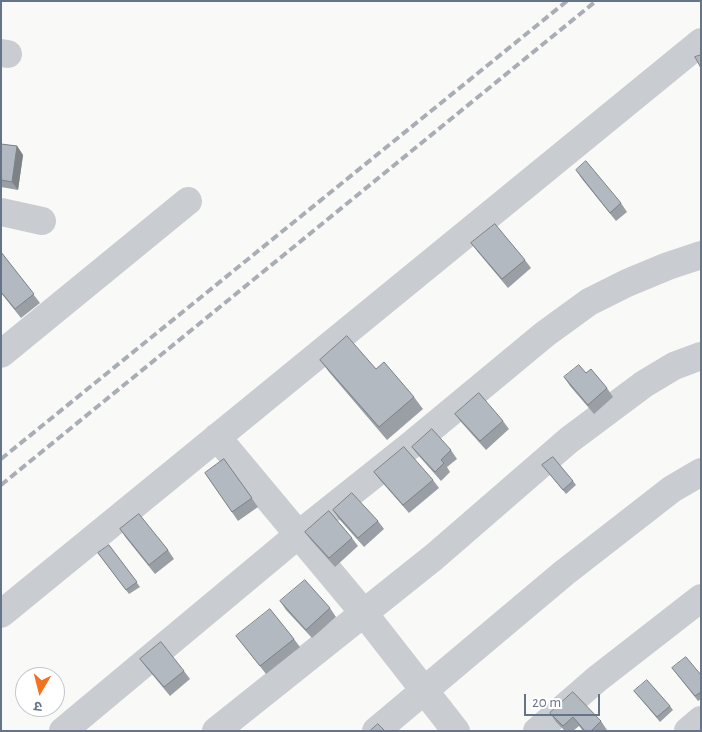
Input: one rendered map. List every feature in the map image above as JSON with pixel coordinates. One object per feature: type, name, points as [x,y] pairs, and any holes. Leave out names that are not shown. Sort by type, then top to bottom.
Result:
[{"type":"street","points":[[1,614],[701,42]]},
{"type":"street","points":[[1,354],[188,201]]},
{"type":"street","points":[[1,212],[42,221]]},
{"type":"street","points":[[64,731],[298,535],[411,445],[545,334],[589,302],[627,282],[668,266],[701,256]]},
{"type":"street","points":[[216,731],[434,557],[569,440],[644,384],[674,366],[701,356]]},
{"type":"street","points":[[217,437],[363,612],[456,731]]},
{"type":"street","points":[[376,731],[564,573],[672,489],[701,472]]},
{"type":"street","points":[[537,731],[597,680],[701,598]]},
{"type":"street","points":[[688,731],[701,720]]},
{"type":"building","points":[[701,55],[701,68],[695,57]]},
{"type":"building","points":[[1,144],[17,146],[12,182],[1,180]]},
{"type":"building","points":[[586,161],[621,203],[610,213],[576,170]]},
{"type":"building","points":[[495,224],[525,260],[502,279],[471,243]]},
{"type":"building","points":[[1,252],[34,294],[15,309],[1,292]]},
{"type":"building","points":[[347,336],[376,369],[384,362],[414,397],[379,427],[320,360]]},
{"type":"building","points":[[579,365],[586,373],[591,369],[607,388],[588,405],[564,377]]},
{"type":"building","points":[[479,393],[503,421],[480,441],[455,414]]},
{"type":"building","points":[[432,429],[451,450],[441,460],[444,463],[435,472],[412,447]]},
{"type":"building","points":[[404,447],[433,480],[403,505],[374,472]]},
{"type":"building","points":[[553,457],[573,481],[563,490],[542,465]]},
{"type":"building","points":[[224,459],[252,498],[232,512],[205,473]]},
{"type":"building","points":[[352,493],[378,521],[358,538],[333,510]]},
{"type":"building","points":[[329,511],[352,538],[329,558],[305,532]]},
{"type":"building","points":[[139,514],[168,550],[149,565],[120,529]]},
{"type":"building","points":[[109,545],[137,582],[126,590],[98,553]]},
{"type":"building","points":[[305,580],[330,608],[306,630],[280,601]]},
{"type":"building","points":[[270,609],[294,639],[260,666],[236,636]]},
{"type":"building","points":[[161,642],[184,671],[164,687],[140,659]]},
{"type":"building","points":[[686,657],[701,675],[701,692],[695,696],[672,668]]},
{"type":"building","points":[[647,680],[670,706],[657,717],[634,691]]},
{"type":"building","points":[[573,692],[601,721],[591,731],[585,731],[573,717],[563,726],[550,713]]},
{"type":"building","points":[[378,724],[385,731],[370,731]]},
{"type":"railway","points":[[1,459],[567,1]]},
{"type":"railway","points":[[1,485],[596,1]]}]
